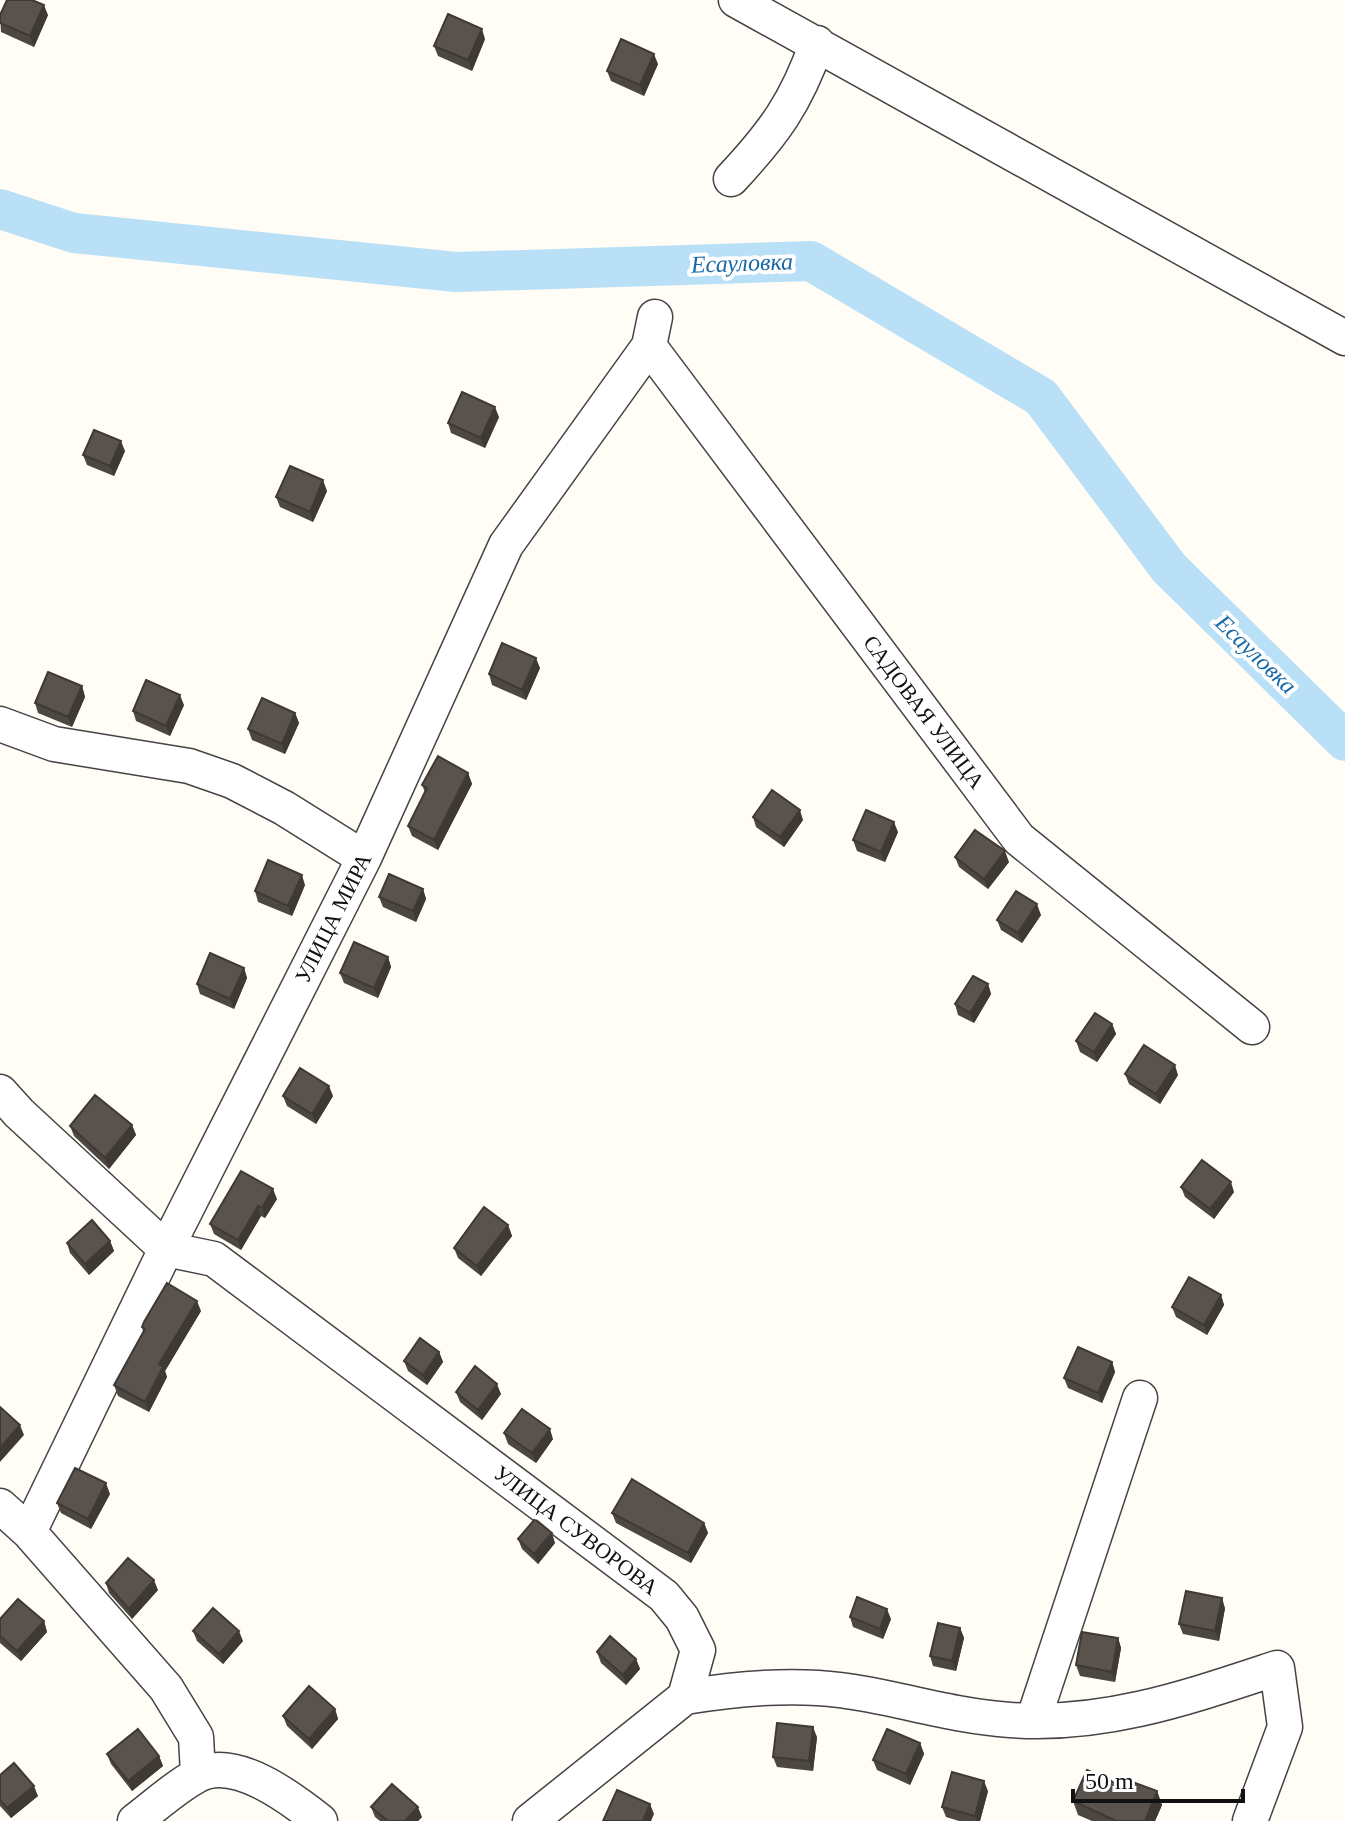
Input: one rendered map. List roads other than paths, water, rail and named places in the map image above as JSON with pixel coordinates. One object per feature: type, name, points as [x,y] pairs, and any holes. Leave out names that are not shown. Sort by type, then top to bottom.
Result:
[{"type":"street","points":[[736,0],[1345,338]]},
{"type":"street","points":[[731,179],[769,139],[793,102],[817,43]]},
{"type":"street","name":"УЛИЦА МИРА","points":[[29,1532],[166,1249],[364,858],[506,545],[652,331]]},
{"type":"street","name":"САДОВАЯ УЛИЦА","points":[[652,331],[1019,839],[1252,1027]]},
{"type":"street","points":[[0,724],[54,744],[189,766],[232,781],[284,808],[364,858]]},
{"type":"street","points":[[0,1092],[166,1249]]},
{"type":"street","name":"УЛИЦА СУВОРОВА","points":[[166,1249],[214,1259],[664,1596],[682,1618],[698,1650],[685,1697]]},
{"type":"street","points":[[1033,1721],[1140,1398]]},
{"type":"street","points":[[0,1506],[29,1532],[143,1659],[183,1711],[196,1737],[198,1774]]},
{"type":"street","points":[[530,1821],[685,1697],[727,1690],[820,1688],[992,1719],[1066,1721],[1151,1709],[1277,1668],[1285,1727],[1250,1821]]},
{"type":"street","points":[[135,1821],[198,1774],[222,1772],[267,1783],[320,1821]]},
{"type":"waterway","name":"Есауловка","points":[[0,209],[74,233],[456,272],[811,261],[1041,397],[1169,568],[1345,741]]}]
